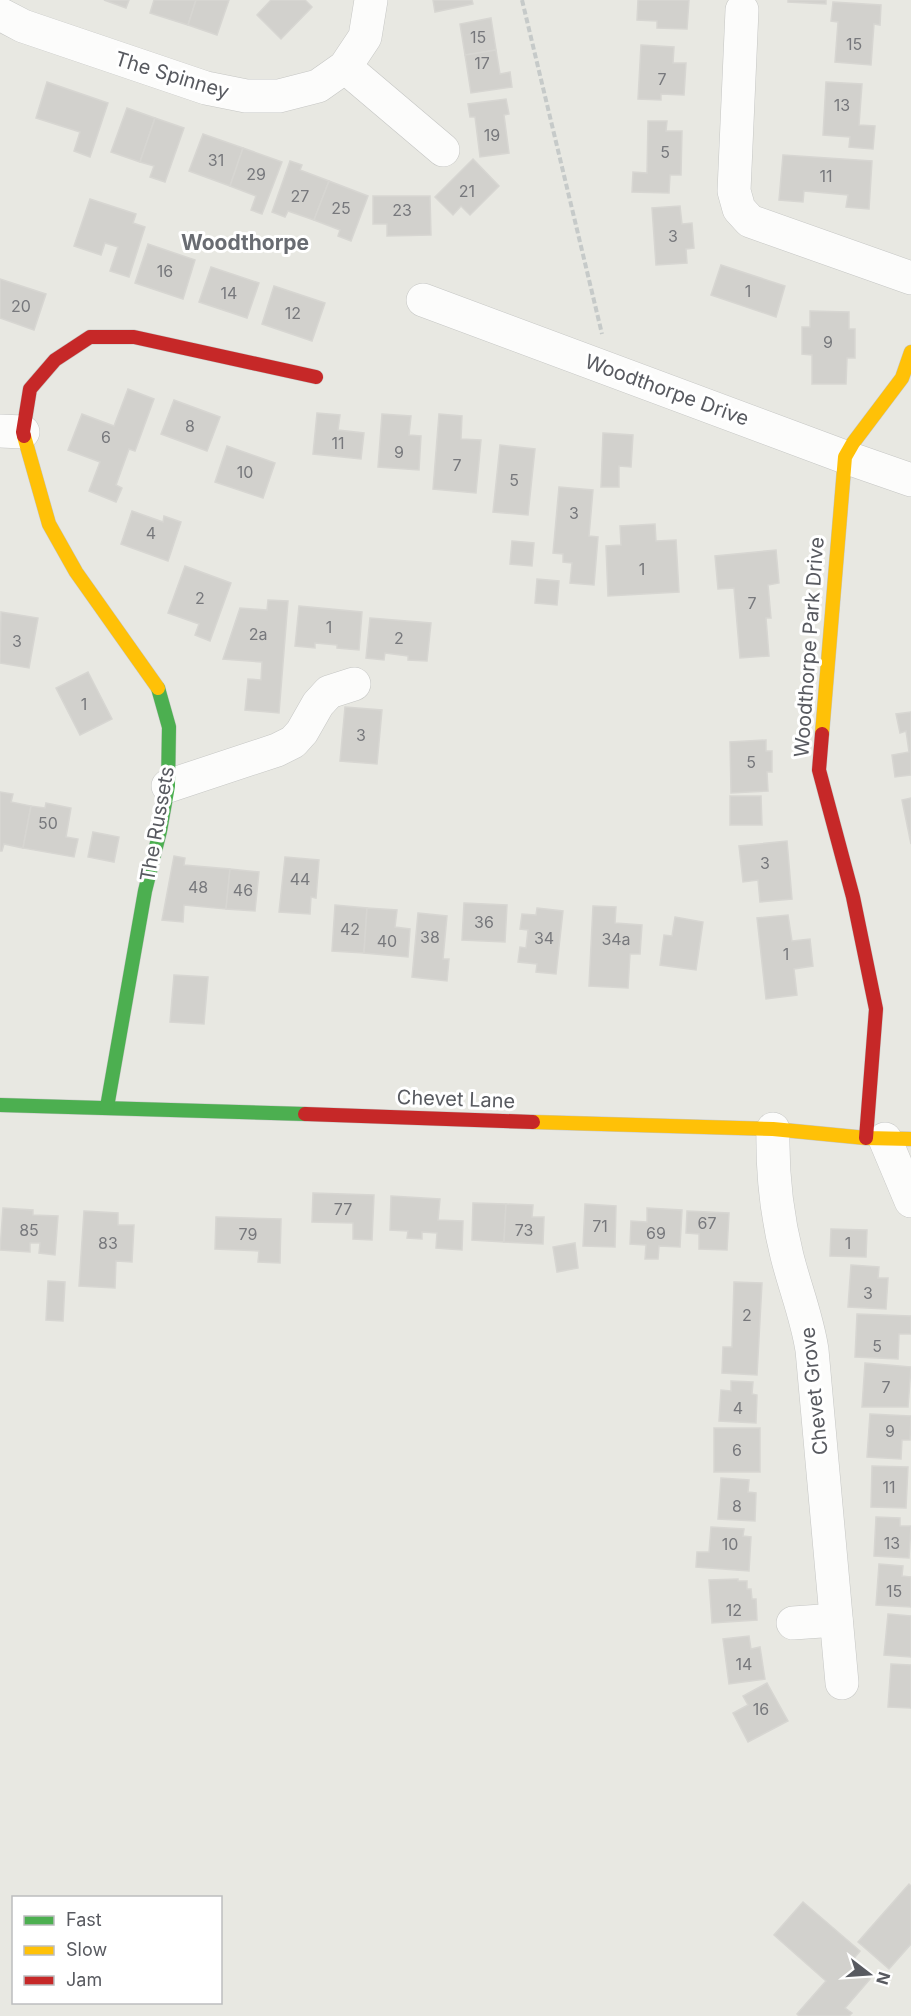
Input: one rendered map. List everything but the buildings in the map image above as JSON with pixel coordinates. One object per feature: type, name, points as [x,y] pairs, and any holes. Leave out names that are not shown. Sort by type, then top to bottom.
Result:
[{"type":"street","name":"The Spinney","points":[[0,14],[23,26],[206,88],[246,96],[279,96],[318,86],[345,67],[365,37],[370,0]]},
{"type":"street","points":[[745,3],[734,191],[739,209],[750,221],[911,278]]},
{"type":"street","points":[[345,67],[443,150]]},
{"type":"street","name":"Woodthorpe Drive","points":[[423,300],[911,480]]},
{"type":"street","name":"The Russets","points":[[107,1107],[146,891],[168,786],[169,728],[158,688],[76,572],[49,524],[11,432],[30,389],[55,360],[90,337],[134,337],[316,377]]},
{"type":"street","name":"Woodthorpe Park Drive","points":[[887,1139],[876,1009],[853,897],[819,770],[845,457],[902,378],[911,352]]},
{"type":"street","points":[[168,786],[277,750],[293,742],[302,732],[310,692],[329,692],[354,684]]},
{"type":"street","name":"Chevet Lane","points":[[0,1105],[773,1129],[887,1139]]},
{"type":"street","name":"Chevet Grove","points":[[773,1129],[772,1174],[778,1215],[795,1286],[807,1321],[812,1350],[842,1683]]},
{"type":"street","points":[[887,1139],[911,1201]]},
{"type":"street","points":[[793,1623],[836,1620]]},
{"type":"path","points":[[522,0],[610,369]]},
{"type":"traffic: fast","points":[[107,1107],[145,891],[160,831],[168,786],[169,727],[158,688]]},
{"type":"traffic: fast","points":[[0,1105],[305,1114]]},
{"type":"traffic: slow","points":[[822,734],[845,457],[902,378],[911,352]]},
{"type":"traffic: slow","points":[[24,436],[49,524],[76,572],[158,688]]},
{"type":"traffic: slow","points":[[533,1122],[773,1129],[866,1138],[911,1139]]},
{"type":"traffic: jam","points":[[24,436],[30,389],[55,360],[90,337],[134,337],[316,377]]},
{"type":"traffic: jam","points":[[822,734],[819,770],[853,897],[876,1009],[866,1138]]},
{"type":"traffic: jam","points":[[305,1114],[533,1122]]},
{"type":"district","name":"Woodthorpe","points":[[245,243]]}]
